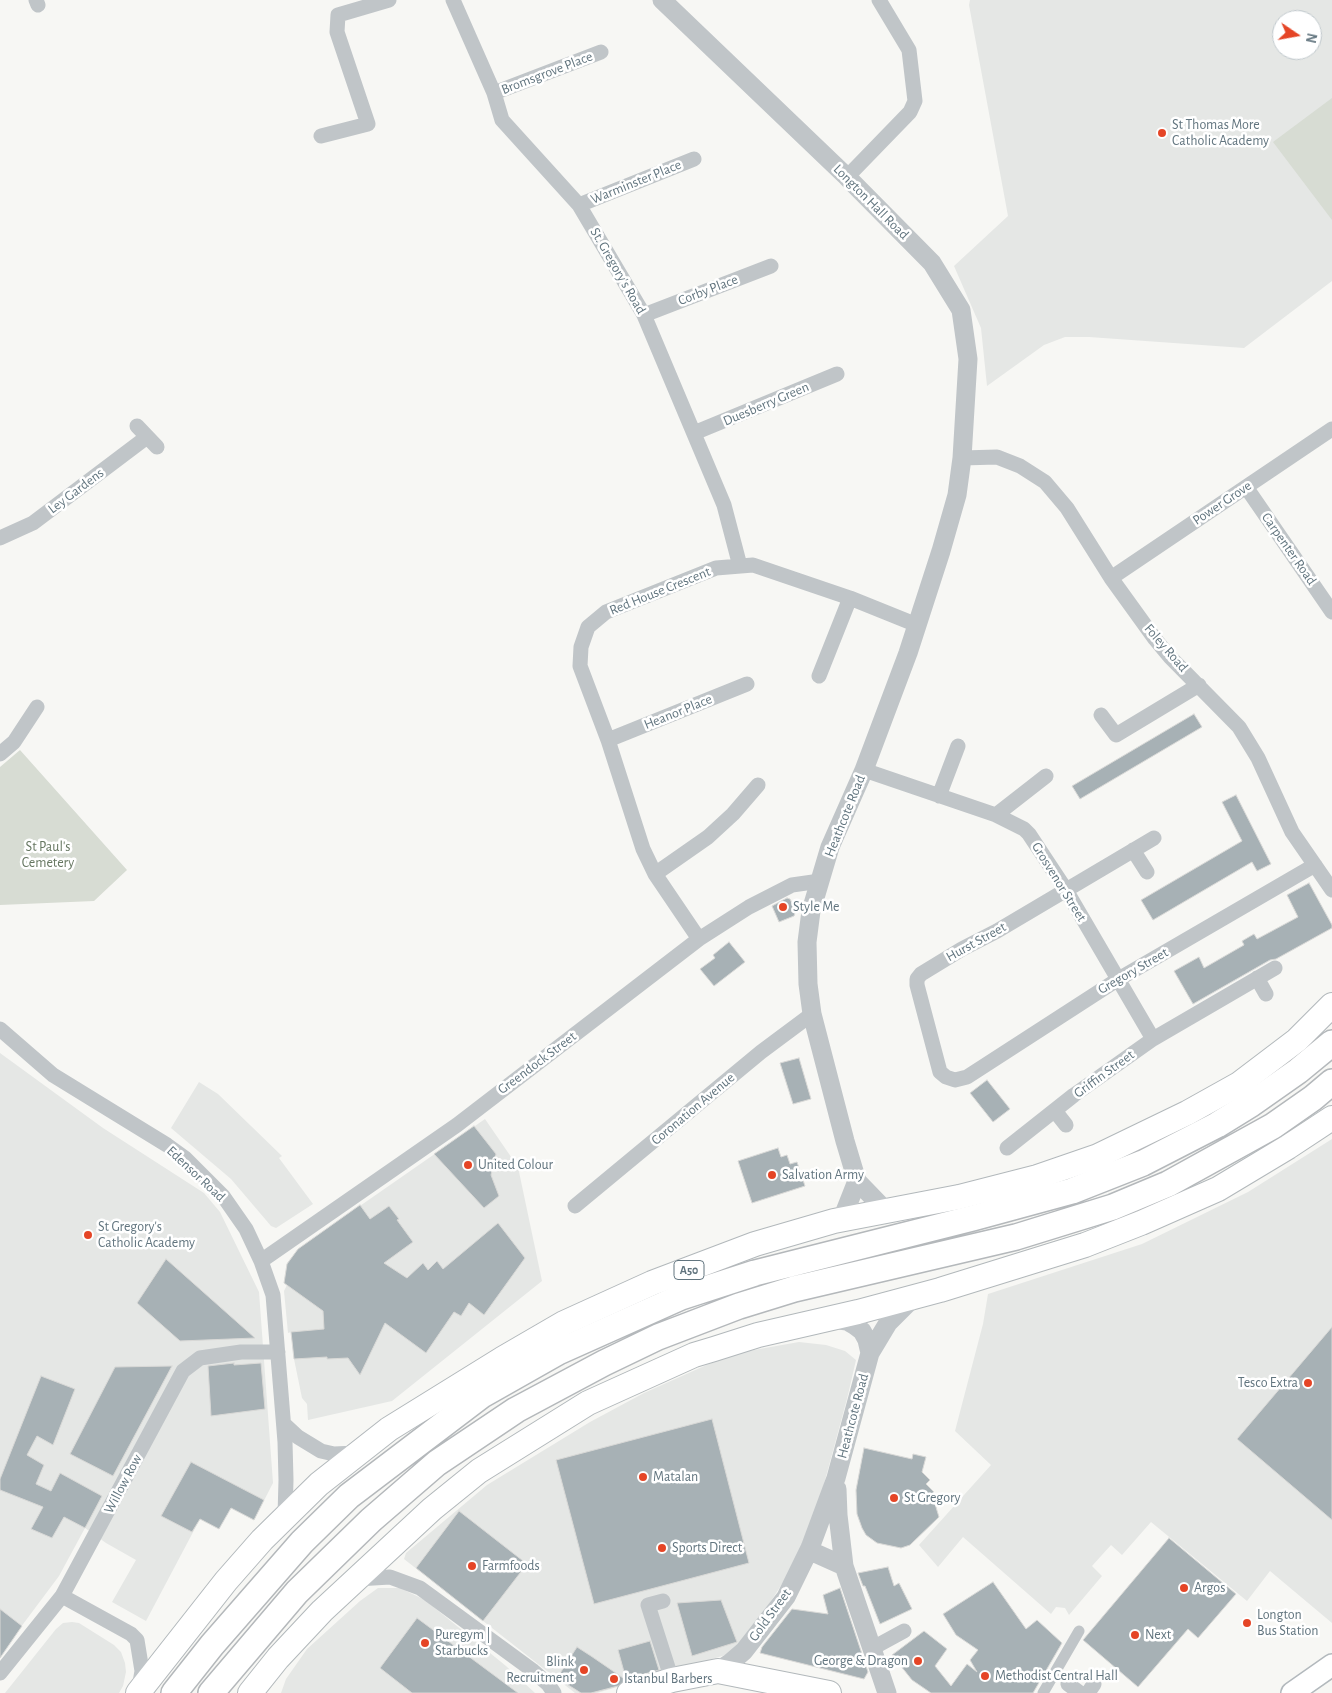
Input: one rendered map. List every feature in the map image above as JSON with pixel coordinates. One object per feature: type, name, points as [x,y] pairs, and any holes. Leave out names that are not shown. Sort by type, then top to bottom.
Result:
[{"type":"highway","name":"A50","points":[[174,1693],[212,1645],[302,1542],[349,1496],[482,1395],[533,1366],[558,1352],[621,1323],[690,1294],[765,1270],[1072,1191],[1143,1164],[1217,1125],[1251,1104],[1298,1071],[1332,1043]]},
{"type":"highway","points":[[211,1693],[297,1592],[371,1520],[437,1463],[516,1410],[604,1362],[658,1337],[739,1306],[803,1287],[1016,1236],[1113,1207],[1168,1184],[1273,1126],[1332,1082]]},
{"type":"main road","name":"A50","points":[[138,1693],[226,1581],[285,1516],[318,1484],[389,1429],[564,1323],[652,1284],[755,1244],[842,1219],[959,1197],[1028,1180],[1098,1156],[1187,1113],[1239,1084],[1297,1040],[1332,1004]]},
{"type":"main road","points":[[250,1693],[278,1658],[310,1625],[432,1510],[479,1472],[588,1403],[694,1355],[758,1335],[831,1319],[914,1297],[1085,1245],[1218,1189],[1332,1118]]},
{"type":"main road","points":[[1292,1693],[1332,1665]]},
{"type":"main road","points":[[628,1693],[672,1680],[718,1671],[829,1693]]},
{"type":"street","points":[[321,136],[368,124],[337,32],[338,15],[389,0]]},
{"type":"street","name":"St. Gregory's Road","points":[[453,0],[494,93],[502,120],[579,205],[644,315],[724,505],[740,566]]},
{"type":"street","name":"Longton Hall Road","points":[[662,0],[715,53],[847,177],[932,263],[961,310],[968,359],[962,458]]},
{"type":"street","points":[[847,177],[910,112],[916,101],[909,50],[879,0]]},
{"type":"street","name":"Bromsgrove Place","points":[[494,93],[601,52]]},
{"type":"street","name":"Warminster Place","points":[[579,205],[694,159]]},
{"type":"street","name":"Corby Place","points":[[644,315],[771,266]]},
{"type":"street","name":"Duesberry Green","points":[[694,433],[837,374]]},
{"type":"street","name":"Power Grove","points":[[1112,578],[1332,429]]},
{"type":"street","name":"Ley Gardens","points":[[0,538],[33,522],[147,437]]},
{"type":"street","name":"Foley Road","points":[[962,458],[997,457],[1020,466],[1045,482],[1066,508],[1155,639],[1239,728],[1258,758],[1292,832],[1332,890]]},
{"type":"street","name":"Heathcote Road","points":[[886,1211],[857,1181],[833,1099],[812,1014],[808,984],[807,942],[812,911],[830,848],[864,770],[908,654],[942,551],[957,495],[962,458]]},
{"type":"street","name":"Carpenter Road","points":[[1246,487],[1332,612]]},
{"type":"street","name":"Red House Crescent","points":[[699,940],[655,874],[642,849],[608,740],[580,666],[581,647],[588,627],[606,612],[716,568],[753,565],[850,598],[916,625]]},
{"type":"street","points":[[819,676],[850,598]]},
{"type":"street","name":"Heanor Place","points":[[608,740],[747,684]]},
{"type":"street","points":[[1102,715],[1116,735],[1199,685]]},
{"type":"street","points":[[0,754],[14,742],[37,707]]},
{"type":"street","points":[[939,796],[958,746]]},
{"type":"street","name":"Grosvenor Street","points":[[864,770],[996,816],[1029,834],[1066,890],[1117,980]]},
{"type":"street","points":[[996,816],[1046,776]]},
{"type":"street","points":[[655,874],[708,838],[733,814],[758,785]]},
{"type":"street","name":"Hurst Street","points":[[955,1080],[946,1077],[940,1072],[917,979],[925,970],[997,931],[1154,838]]},
{"type":"street","points":[[1133,850],[1147,872]]},
{"type":"street","name":"Gregory Street","points":[[955,1080],[966,1077],[1117,980],[1315,865]]},
{"type":"street","name":"Greendock Street","points":[[261,1261],[457,1125],[699,940],[749,906],[792,885],[820,881]]},
{"type":"street","name":"Griffin Street","points":[[1007,1148],[1153,1039],[1275,968]]},
{"type":"street","points":[[1257,978],[1266,994]]},
{"type":"street","points":[[1117,980],[1153,1039]]},
{"type":"street","name":"Coronation Avenue","points":[[575,1206],[761,1052],[812,1014]]},
{"type":"street","name":"Edensor Road","points":[[0,1028],[53,1075],[185,1158],[223,1196],[246,1229],[261,1261],[273,1294],[284,1424],[285,1516]]},
{"type":"street","points":[[1055,1111],[1066,1125]]},
{"type":"street","points":[[842,1219],[857,1181]]},
{"type":"street","name":"Heathcote Road","points":[[810,1548],[836,1478],[870,1353],[888,1323],[914,1297]]},
{"type":"street","points":[[831,1319],[847,1321],[862,1331],[867,1340],[870,1353]]},
{"type":"street","name":"Willow Row","points":[[0,1674],[62,1596],[183,1371],[200,1358],[241,1352],[278,1352]]},
{"type":"street","points":[[284,1424],[298,1437],[320,1451],[334,1454],[359,1453]]},
{"type":"street","name":"Heathcote Road","points":[[836,1478],[844,1566],[887,1693]]},
{"type":"street","points":[[810,1548],[815,1553],[844,1566]]},
{"type":"street","name":"Gold Street","points":[[718,1671],[730,1664],[744,1651],[778,1608],[786,1597],[810,1548]]},
{"type":"street","points":[[357,1579],[390,1576],[420,1588],[532,1670],[548,1684],[554,1693]]},
{"type":"street","points":[[62,1596],[132,1634],[137,1640],[142,1672],[138,1693]]},
{"type":"street","points":[[663,1601],[648,1605],[672,1680]]},
{"type":"street","points":[[871,1649],[904,1631]]},
{"type":"street","points":[[1043,1693],[1079,1631]]},
{"type":"shaded area","name":"St Thomas More Catholic Academy","points":[[970,0],[1332,0],[1332,281],[1244,348],[1065,337],[1044,345],[987,386],[981,328],[954,266],[1008,216],[969,5]]},
{"type":"shaded area","points":[[0,1053],[103,1128],[204,1193],[220,1212],[259,1292],[273,1483],[254,1520],[231,1508],[219,1529],[200,1519],[146,1621],[112,1602],[136,1560],[106,1543],[85,1528],[59,1576],[0,1655]]},
{"type":"shaded area","points":[[199,1082],[218,1094],[282,1156],[279,1158],[313,1204],[276,1228],[271,1226],[231,1179],[171,1128]]},
{"type":"shaded area","points":[[485,1119],[518,1167],[542,1281],[392,1401],[308,1420],[307,1404],[302,1398],[294,1359],[291,1332],[288,1333],[284,1291],[287,1285],[284,1283],[287,1263],[298,1249]]},
{"type":"shaded area","points":[[1332,1139],[1332,1623],[1270,1571],[1247,1601],[1151,1522],[1122,1555],[1111,1545],[1092,1566],[1102,1576],[1069,1615],[1065,1608],[1056,1607],[1051,1614],[963,1537],[938,1567],[919,1545],[991,1465],[955,1431],[983,1324],[988,1294],[1142,1244],[1248,1192]]},
{"type":"shaded area","points":[[799,1342],[826,1345],[845,1351],[856,1360],[817,1510],[789,1573],[753,1629],[729,1654],[597,1693],[575,1693],[404,1559],[406,1553],[487,1485],[590,1422],[644,1393],[731,1354]]},
{"type":"shaded area","points":[[378,1588],[400,1588],[425,1600],[506,1666],[535,1693],[281,1693],[286,1679],[307,1649],[360,1601]]},
{"type":"shaded area","points":[[63,1623],[79,1623],[114,1645],[121,1652],[126,1672],[123,1686],[119,1693],[5,1693],[56,1629]]},
{"type":"green space","points":[[1332,98],[1332,220],[1273,142]]},
{"type":"green space","name":"St Paul's Cemetery","points":[[20,750],[127,870],[94,901],[0,905],[0,767]]},
{"type":"building","points":[[1194,714],[1202,727],[1080,799],[1072,786]]},
{"type":"building","points":[[1236,795],[1271,864],[1257,871],[1252,862],[1153,920],[1141,900],[1242,841],[1222,802]]},
{"type":"building","points":[[1309,883],[1332,928],[1276,959],[1270,960],[1193,1004],[1174,971],[1199,957],[1204,968],[1244,945],[1242,941],[1254,934],[1257,939],[1298,917],[1287,895]]},
{"type":"building","name":"Style Me","points":[[787,898],[790,899],[796,911],[794,916],[779,922],[772,906]]},
{"type":"building","points":[[729,942],[745,962],[714,986],[700,969],[715,958],[713,955]]},
{"type":"building","points":[[799,1058],[811,1099],[793,1104],[780,1063]]},
{"type":"building","points":[[987,1080],[1010,1109],[993,1122],[970,1093]]},
{"type":"building","name":"United Colour","points":[[474,1126],[496,1154],[491,1175],[499,1196],[484,1208],[434,1154]]},
{"type":"building","name":"Salvation Army","points":[[778,1148],[781,1157],[787,1155],[790,1164],[797,1162],[805,1186],[752,1203],[738,1161]]},
{"type":"building","points":[[360,1205],[370,1219],[389,1206],[399,1219],[397,1220],[413,1242],[384,1263],[407,1278],[423,1263],[428,1270],[437,1261],[443,1269],[498,1223],[525,1258],[484,1315],[469,1303],[461,1316],[454,1312],[426,1353],[385,1323],[360,1375],[348,1358],[294,1359],[291,1332],[324,1329],[323,1311],[284,1283],[287,1264],[298,1249]]},
{"type":"building","points":[[166,1259],[255,1338],[180,1341],[137,1303]]},
{"type":"building","name":"Tesco Extra","points":[[1332,1327],[1332,1520],[1237,1439]]},
{"type":"building","points":[[234,1363],[234,1365],[261,1363],[265,1409],[211,1416],[208,1366]]},
{"type":"building","points":[[172,1366],[113,1476],[70,1454],[115,1367]]},
{"type":"building","points":[[41,1376],[75,1389],[53,1445],[37,1436],[27,1455],[44,1465],[36,1484],[51,1491],[60,1473],[102,1496],[85,1528],[64,1517],[52,1538],[31,1529],[43,1507],[0,1490],[0,1479]]},
{"type":"building","points":[[712,1419],[749,1563],[594,1604],[556,1460]]},
{"type":"building","name":"St Gregory","points":[[864,1448],[912,1459],[913,1454],[926,1457],[922,1472],[930,1480],[926,1484],[934,1492],[932,1494],[939,1517],[910,1545],[901,1548],[877,1543],[866,1535],[862,1528],[857,1514],[856,1490]]},
{"type":"building","points":[[191,1462],[264,1500],[254,1520],[231,1508],[219,1529],[200,1519],[192,1532],[161,1516]]},
{"type":"building","name":"Farmfoods","points":[[459,1511],[527,1564],[483,1621],[416,1568]]},
{"type":"building","points":[[1169,1538],[1236,1594],[1198,1638],[1188,1629],[1138,1687],[1083,1640]]},
{"type":"building","points":[[888,1567],[894,1586],[899,1583],[912,1609],[880,1624],[858,1573]]},
{"type":"building","points":[[993,1582],[1026,1629],[1037,1620],[1062,1643],[1033,1693],[931,1693],[912,1680],[892,1655],[924,1631],[947,1649],[935,1666],[951,1686],[967,1664],[977,1672],[970,1660],[978,1650],[956,1635],[943,1614]]},
{"type":"building","points":[[840,1588],[868,1672],[864,1679],[760,1653],[762,1647],[792,1609],[828,1614],[823,1595]]},
{"type":"building","points":[[721,1600],[737,1642],[692,1656],[677,1603]]},
{"type":"building","points":[[0,1609],[22,1626],[0,1658]]},
{"type":"building","name":"Puregym | Starbucks","points":[[417,1618],[518,1693],[412,1693],[380,1668]]},
{"type":"building","points":[[650,1641],[659,1670],[626,1679],[618,1650]]},
{"type":"building","points":[[577,1647],[626,1680],[618,1686],[591,1693],[581,1693],[557,1678]]},
{"type":"place","name":"St Thomas More Catholic Academy","points":[[1162,133]]},
{"type":"place","name":"Style Me","points":[[783,907]]},
{"type":"place","name":"United Colour","points":[[468,1165]]},
{"type":"place","name":"Salvation Army","points":[[772,1175]]},
{"type":"place","name":"St Gregory's Catholic Academy","points":[[88,1235]]},
{"type":"place","name":"Tesco Extra","points":[[1308,1383]]},
{"type":"place","name":"Matalan","points":[[643,1477]]},
{"type":"place","name":"St Gregory","points":[[894,1498]]},
{"type":"place","name":"Sports Direct","points":[[662,1548]]},
{"type":"place","name":"Farmfoods","points":[[472,1566]]},
{"type":"place","name":"Argos","points":[[1184,1588]]},
{"type":"place","name":"Longton Bus Station","points":[[1247,1623]]},
{"type":"place","name":"Next","points":[[1135,1635]]},
{"type":"place","name":"Puregym | Starbucks","points":[[425,1643]]},
{"type":"place","name":"George & Dragon","points":[[918,1661]]},
{"type":"place","name":"Blink Recruitment","points":[[584,1670]]},
{"type":"place","name":"Methodist Central Hall","points":[[985,1676]]},
{"type":"place","name":"Istanbul Barbers","points":[[614,1679]]}]
